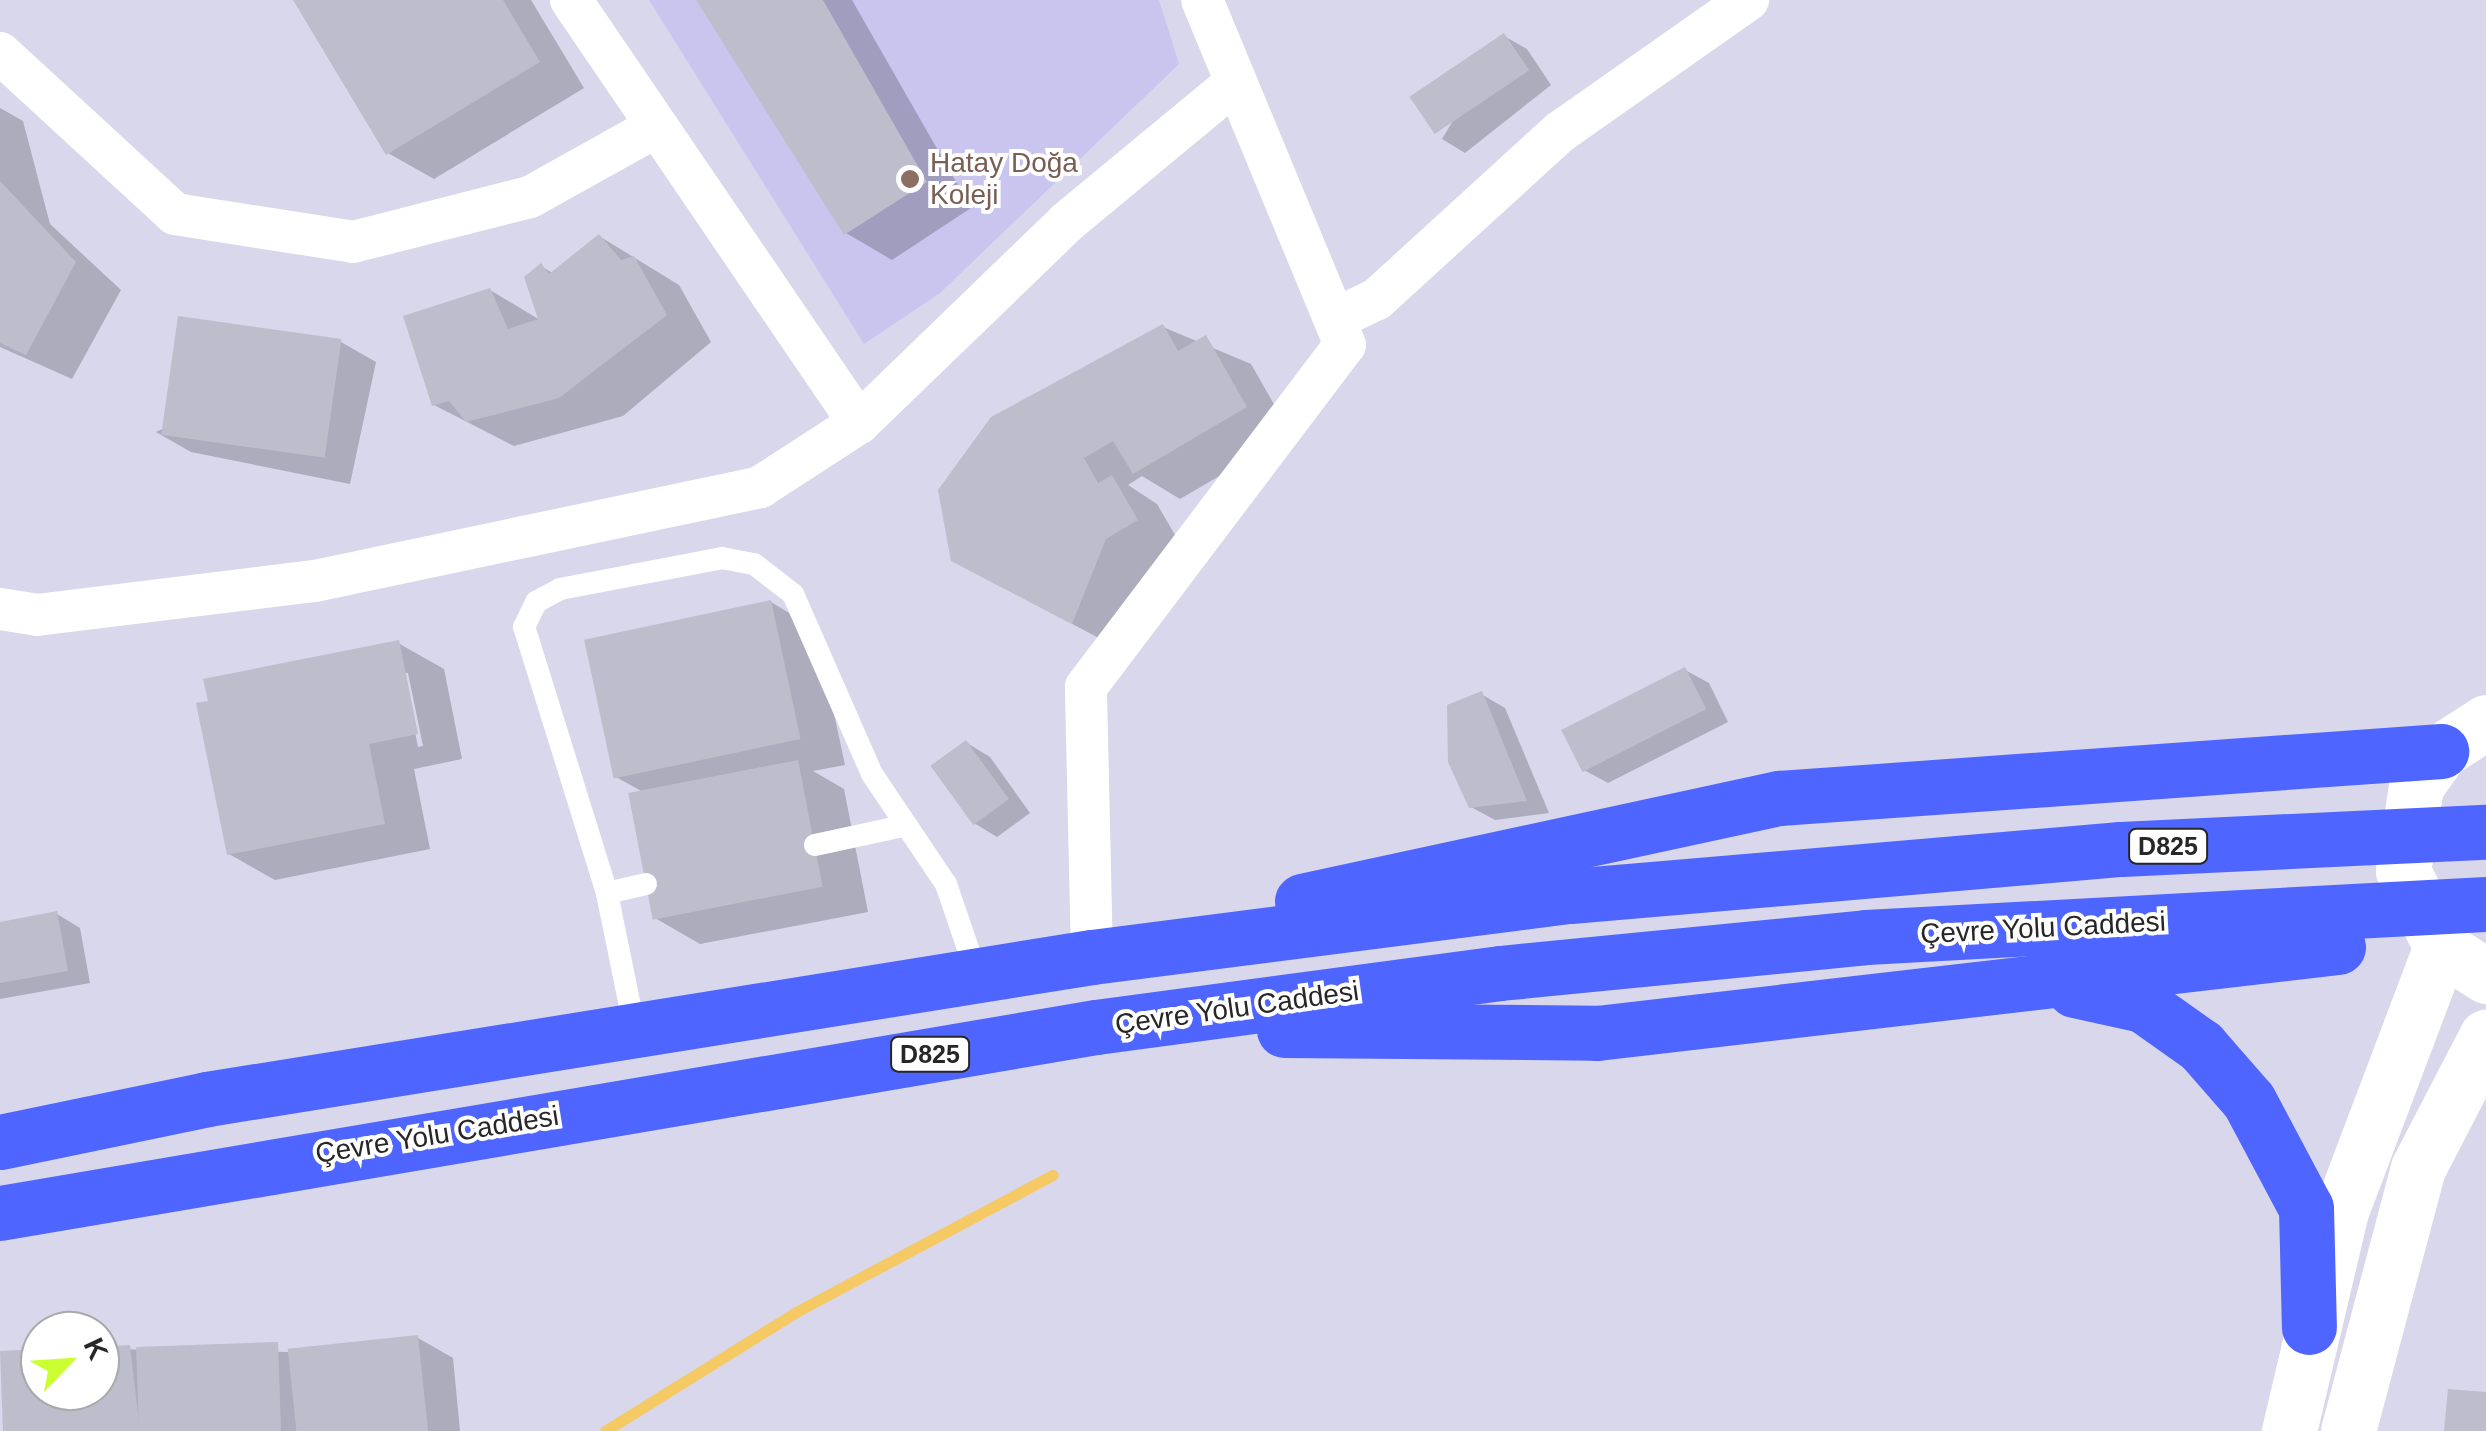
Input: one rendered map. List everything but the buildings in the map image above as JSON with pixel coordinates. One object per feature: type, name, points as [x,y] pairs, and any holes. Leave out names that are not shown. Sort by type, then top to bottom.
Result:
[{"type":"highway","points":[[1092,957],[1450,862],[1779,798],[2440,751]]},
{"type":"highway","name":"D825","points":[[0,1142],[635,1031],[1092,957],[1850,871],[2486,832]]},
{"type":"highway","name":"Çevre Yolu Caddesi","points":[[0,1214],[1096,1027],[1866,937],[2486,904]]},
{"type":"highway","points":[[1096,1027],[1596,1033],[2021,984],[2438,942]]},
{"type":"highway","points":[[2021,984],[2143,1005],[2201,1046],[2249,1101],[2306,1208],[2310,1327]]},
{"type":"main road","points":[[2486,722],[2440,751],[2403,827],[2403,871],[2438,942],[2486,976]]},
{"type":"main road","points":[[2290,1431],[2310,1327],[2341,1210],[2438,942]]},
{"type":"main road","points":[[2348,1431],[2418,1168],[2486,1037]]},
{"type":"street","points":[[571,0],[654,128],[859,424]]},
{"type":"street","points":[[1092,957],[1086,687],[1346,345],[1202,0]]},
{"type":"street","points":[[1335,319],[1377,300],[1560,132],[1748,0]]},
{"type":"street","points":[[0,53],[174,214],[353,242],[530,197],[654,128]]},
{"type":"street","points":[[0,608],[37,615],[314,581],[760,487],[859,424],[1066,222],[1236,82]]},
{"type":"lane","points":[[635,1031],[607,893],[524,642],[528,613],[560,588],[722,558],[769,572],[802,609],[844,720],[902,826],[946,884],[977,975]]},
{"type":"lane","points":[[815,846],[902,826]]},
{"type":"lane","points":[[607,893],[646,884]]},
{"type":"shaded area","name":"Hatay Doğa Koleji","points":[[649,0],[1159,0],[1179,64],[940,293],[864,344]]},
{"type":"waterway","points":[[605,1431],[796,1312],[1053,1175]]},
{"type":"place","name":"Hatay Doğa Koleji","points":[[910,179]]}]
